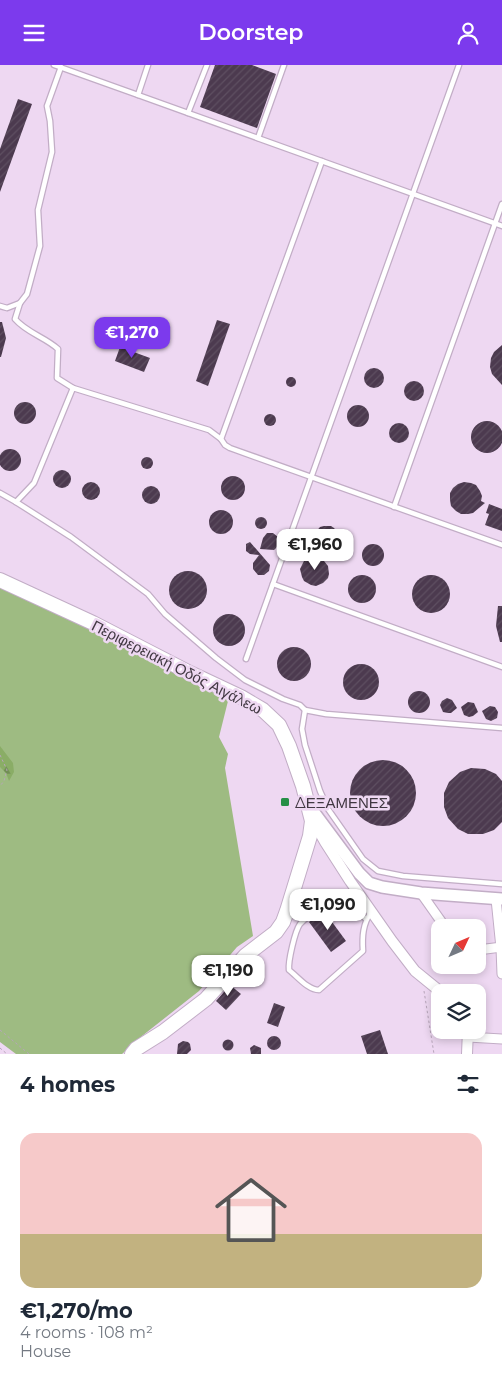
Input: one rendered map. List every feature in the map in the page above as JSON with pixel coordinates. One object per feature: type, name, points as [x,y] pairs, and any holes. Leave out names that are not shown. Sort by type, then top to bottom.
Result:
[{"type":"highway","name":"Περιφερειακή Οδός Αιγάλεω","points":[[0,579],[93,623],[241,697],[263,710],[278,725],[289,746],[309,806],[312,821],[310,836],[283,922],[276,932],[246,955],[206,999],[163,1032],[136,1049],[132,1054]]},
{"type":"main road","points":[[309,806],[369,883],[421,893],[499,899]]},
{"type":"street","points":[[323,826],[322,835],[325,842],[369,915],[410,965],[431,984]]},
{"type":"street","points":[[421,893],[439,919]]},
{"type":"street","points":[[499,899],[502,974]]},
{"type":"street","points":[[486,949],[502,947]]},
{"type":"street","points":[[486,1036],[502,1039]]},
{"type":"street","points":[[467,1054],[468,1039]]},
{"type":"lane","points":[[54,65],[502,225]]},
{"type":"lane","points":[[138,95],[148,65]]},
{"type":"lane","points":[[188,113],[207,65]]},
{"type":"lane","points":[[258,138],[284,65]]},
{"type":"lane","points":[[246,659],[459,65]]},
{"type":"lane","points":[[60,67],[47,106],[52,151],[38,210],[40,246],[27,293],[20,303],[15,319],[21,326],[50,342],[58,349],[57,378],[72,388],[209,430],[230,448],[502,545]]},
{"type":"lane","points":[[221,439],[322,161]]},
{"type":"lane","points":[[394,507],[502,204]]},
{"type":"lane","points":[[0,305],[7,308],[20,303]]},
{"type":"lane","points":[[16,502],[34,483],[72,388]]},
{"type":"lane","points":[[0,493],[71,537],[148,594],[165,613],[216,658],[245,680],[283,699],[300,705],[305,710],[326,714],[502,728]]},
{"type":"lane","points":[[273,584],[502,667]]},
{"type":"lane","points":[[305,710],[302,729],[305,745],[320,791],[328,809],[363,859],[378,871],[403,876],[502,884]]},
{"type":"lane","points":[[339,901],[369,915],[363,930],[363,951],[319,990],[314,990],[289,969],[290,956],[300,925],[328,903],[339,901]]},
{"type":"path","points":[[0,755],[7,771],[4,781],[0,786]]},
{"type":"path","points":[[423,978],[434,1054]]},
{"type":"path","points":[[0,1030],[30,1054]]},
{"type":"path","points":[[0,1048],[7,1054]]},
{"type":"green space","points":[[0,585],[229,697],[219,737],[228,754],[225,768],[253,936],[237,947],[199,991],[122,1054],[16,1054],[0,1042]]},
{"type":"green space","points":[[0,746],[13,763],[14,772],[9,781],[6,773],[0,767]]},
{"type":"building","points":[[215,65],[252,65],[276,74],[257,128],[200,107]]},
{"type":"building","points":[[18,99],[32,104],[0,192],[0,149]]},
{"type":"building","points":[[217,320],[230,324],[208,386],[196,381]]},
{"type":"building","points":[[0,322],[2,322],[6,338],[1,357],[0,357]]},
{"type":"building","points":[[502,345],[502,385],[492,374],[490,367],[494,352]]},
{"type":"building","points":[[120,347],[150,358],[144,372],[115,361]]},
{"type":"building","points":[[374,368],[381,371],[384,378],[381,385],[374,388],[367,385],[364,378],[367,371]]},
{"type":"building","points":[[289,377],[293,377],[296,382],[295,386],[289,387],[286,384],[286,380]]},
{"type":"building","points":[[414,381],[421,384],[424,391],[421,398],[414,401],[407,398],[404,391],[407,384]]},
{"type":"building","points":[[25,402],[33,405],[36,413],[33,421],[25,424],[17,421],[14,413],[17,405]]},
{"type":"building","points":[[358,405],[366,408],[369,416],[366,424],[358,427],[350,424],[347,416],[350,408]]},
{"type":"building","points":[[268,414],[272,414],[276,420],[272,426],[268,426],[264,422],[264,418]]},
{"type":"building","points":[[487,421],[493,422],[498,426],[502,431],[502,443],[498,448],[493,452],[487,453],[481,452],[476,448],[472,443],[471,437],[472,431],[476,426],[481,422]]},
{"type":"building","points":[[395,423],[403,423],[409,429],[409,437],[403,443],[395,443],[389,437],[389,429]]},
{"type":"building","points":[[10,449],[18,452],[21,460],[18,468],[10,471],[2,468],[-1,460],[2,452]]},
{"type":"building","points":[[145,457],[149,457],[153,463],[149,469],[145,469],[141,465],[141,461]]},
{"type":"building","points":[[62,470],[68,473],[71,479],[68,485],[62,488],[56,485],[53,479],[56,473]]},
{"type":"building","points":[[233,476],[242,479],[245,488],[242,497],[233,500],[224,497],[221,488],[224,479]]},
{"type":"building","points":[[91,482],[97,485],[100,491],[97,497],[91,500],[85,497],[82,491],[85,485]]},
{"type":"building","points":[[464,482],[476,485],[482,496],[481,501],[485,503],[473,513],[461,514],[451,506],[450,493],[458,484]]},
{"type":"building","points":[[151,486],[157,489],[160,495],[157,501],[151,504],[145,501],[142,495],[145,489]]},
{"type":"building","points":[[489,504],[502,509],[502,531],[485,525],[489,514],[486,513]]},
{"type":"building","points":[[221,510],[230,513],[233,522],[230,531],[221,534],[212,531],[209,522],[212,513]]},
{"type":"building","points":[[259,517],[263,517],[267,523],[263,529],[259,529],[255,525],[255,521]]},
{"type":"building","points":[[320,527],[334,528],[340,537],[339,544],[334,550],[322,552],[314,540],[315,533]]},
{"type":"building","points":[[267,533],[273,533],[278,537],[279,543],[274,550],[260,549],[263,538]]},
{"type":"building","points":[[250,542],[270,565],[269,571],[264,575],[258,575],[253,569],[253,563],[259,555],[250,554],[246,551],[246,544]]},
{"type":"building","points":[[373,544],[383,551],[384,555],[377,565],[373,566],[363,559],[362,555],[369,545]]},
{"type":"building","points":[[320,556],[328,566],[328,578],[316,586],[311,585],[304,581],[300,569],[307,559]]},
{"type":"building","points":[[188,571],[202,576],[207,590],[202,604],[188,609],[174,604],[169,590],[174,576]]},
{"type":"building","points":[[362,575],[372,579],[376,589],[372,599],[362,603],[352,599],[348,589],[352,579]]},
{"type":"building","points":[[431,575],[444,581],[450,594],[444,607],[431,613],[418,607],[412,594],[418,581]]},
{"type":"building","points":[[498,606],[502,606],[502,642],[500,642],[496,626]]},
{"type":"building","points":[[229,614],[241,618],[245,630],[241,642],[229,646],[217,642],[213,630],[217,618]]},
{"type":"building","points":[[294,647],[301,648],[306,652],[310,657],[310,671],[306,676],[301,680],[294,681],[287,680],[282,676],[278,671],[277,664],[278,657],[282,652],[287,648]]},
{"type":"building","points":[[361,664],[368,665],[374,669],[378,675],[378,689],[374,695],[368,699],[361,700],[354,699],[348,695],[344,689],[343,682],[344,675],[348,669],[354,665]]},
{"type":"building","points":[[419,691],[427,694],[430,702],[427,710],[419,713],[411,710],[408,702],[411,694]]},
{"type":"building","points":[[447,698],[452,700],[457,708],[451,713],[443,712],[440,705]]},
{"type":"building","points":[[468,702],[474,703],[478,712],[469,717],[464,715],[461,707]]},
{"type":"building","points":[[490,706],[495,707],[498,712],[497,718],[491,721],[486,719],[482,711]]},
{"type":"building","points":[[383,760],[396,762],[411,775],[414,780],[416,793],[414,806],[401,821],[396,824],[383,826],[370,824],[355,811],[352,806],[350,793],[352,780],[365,765],[370,762]]},
{"type":"building","points":[[471,768],[485,769],[496,774],[502,781],[502,822],[494,830],[483,834],[468,834],[458,829],[448,818],[444,807],[444,793],[449,782],[460,772]]},
{"type":"building","points":[[324,911],[346,941],[331,952],[309,922]]},
{"type":"building","points":[[230,985],[241,994],[226,1010],[216,1001]]},
{"type":"building","points":[[274,1003],[285,1007],[278,1027],[267,1023]]},
{"type":"building","points":[[380,1030],[388,1054],[367,1054],[361,1036]]},
{"type":"building","points":[[274,1036],[279,1038],[281,1043],[279,1048],[274,1050],[269,1048],[267,1043],[269,1038]]},
{"type":"building","points":[[226,1040],[230,1040],[233,1045],[232,1049],[226,1050],[223,1047],[223,1043]]},
{"type":"building","points":[[183,1041],[190,1044],[191,1050],[187,1054],[177,1054],[178,1044]]},
{"type":"building","points":[[254,1045],[261,1048],[261,1054],[251,1054],[250,1048]]},
{"type":"place","name":"ΔΕΞΑΜΕΝΕΣ","points":[[285,802]]}]
